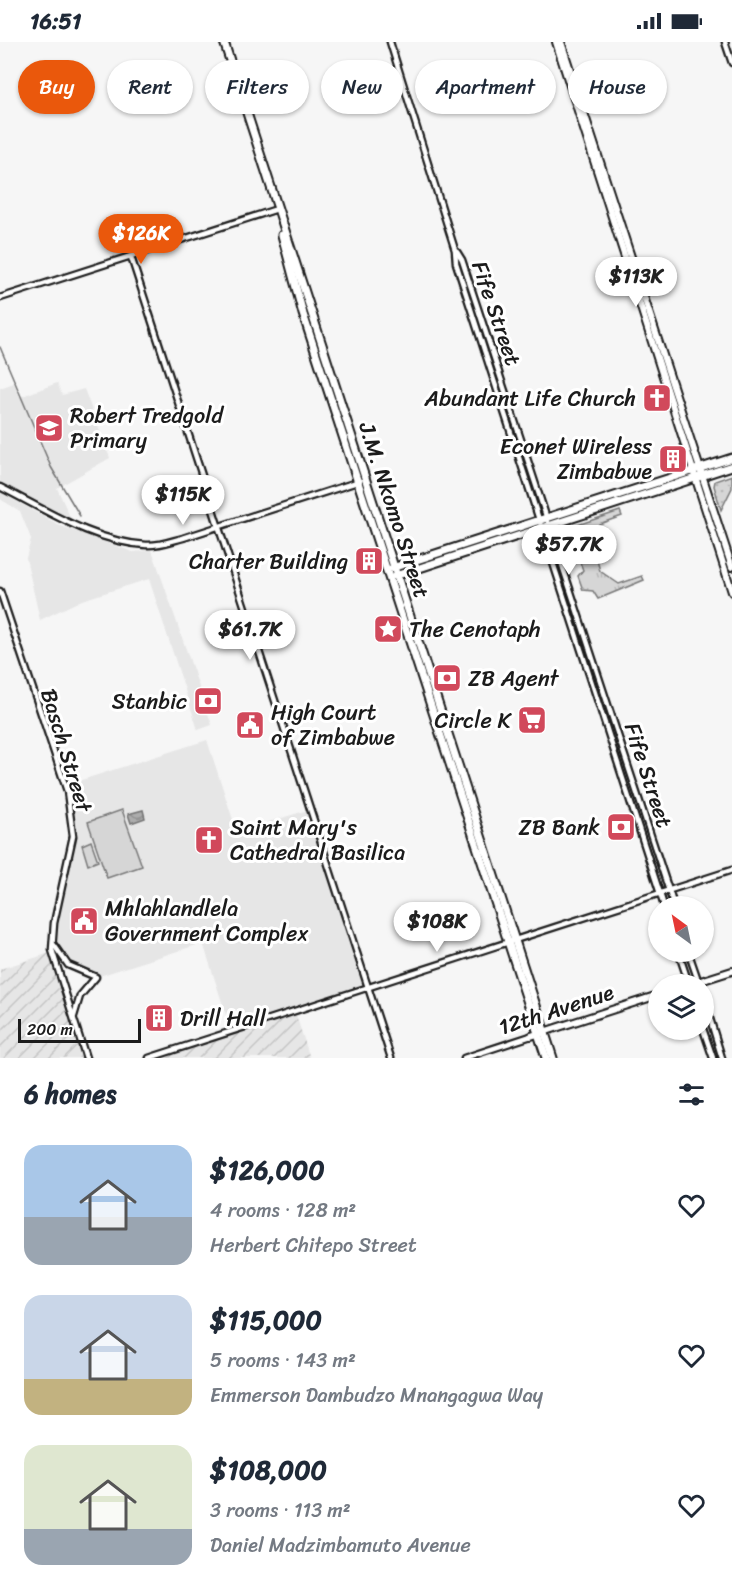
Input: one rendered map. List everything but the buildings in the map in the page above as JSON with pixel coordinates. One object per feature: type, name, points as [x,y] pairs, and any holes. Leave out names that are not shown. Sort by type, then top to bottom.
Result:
[{"type":"highway","name":"J.M. Nkomo Street","points":[[222,42],[274,210],[296,292],[512,941]]},
{"type":"highway","name":"J.M. Nkomo Street","points":[[222,42],[397,571],[546,1058]]},
{"type":"highway","points":[[388,574],[698,473],[732,458]]},
{"type":"highway","points":[[698,473],[732,466]]},
{"type":"highway","name":"J.M. Nkomo Street","points":[[538,1034],[553,1058]]},
{"type":"main road","points":[[556,42],[698,473],[732,567]]},
{"type":"main road","points":[[561,42],[698,473],[732,592]]},
{"type":"main road","points":[[714,977],[732,971]]},
{"type":"main road","name":"12th Avenue","points":[[538,1034],[648,998]]},
{"type":"street","points":[[390,42],[455,250]]},
{"type":"street","points":[[725,42],[732,63]]},
{"type":"street","points":[[0,298],[274,210]]},
{"type":"street","name":"Fife Street","points":[[455,250],[462,260],[671,896]]},
{"type":"street","name":"Fife Street","points":[[455,250],[456,263],[661,896]]},
{"type":"street","points":[[130,257],[391,1058]]},
{"type":"street","points":[[0,488],[69,523],[127,542],[161,544],[367,478]]},
{"type":"street","name":"Basch Street","points":[[0,591],[67,791],[72,818],[71,847],[54,923],[52,950],[87,1058]]},
{"type":"street","points":[[149,1058],[732,870]]},
{"type":"street","points":[[54,945],[68,965],[96,977],[80,996],[74,1019]]},
{"type":"street","points":[[714,1032],[722,1058]]},
{"type":"street","name":"12th Avenue","points":[[464,1058],[538,1034]]},
{"type":"street","points":[[707,1040],[713,1058]]},
{"type":"shaded area","name":"Robert Tredgold Primary","points":[[14,383],[20,397],[57,383],[62,395],[84,389],[110,458],[57,488],[71,519],[0,485],[0,388]]},
{"type":"shaded area","points":[[0,492],[58,525],[133,552],[152,550],[212,725],[198,730],[149,579],[82,600],[40,620],[26,558],[31,539],[20,511],[0,499]]},
{"type":"shaded area","points":[[207,740],[235,826],[243,830],[311,809],[367,988],[231,1030],[203,943],[96,977],[69,964],[56,949],[55,924],[72,847],[66,785]]},
{"type":"shaded area","points":[[50,953],[85,1058],[0,1058],[0,969]]},
{"type":"shaded area","points":[[295,1012],[310,1058],[153,1058]]},
{"type":"green space","points":[[732,475],[732,488],[721,510],[714,486],[715,481]]},
{"type":"green space","points":[[620,511],[622,516],[599,524],[602,535],[592,542],[600,571],[619,584],[642,576],[644,580],[598,599],[593,591],[583,590],[578,576],[583,570],[578,557],[571,555],[562,530]]},
{"type":"green space","points":[[122,810],[142,866],[107,878],[88,822]]},
{"type":"green space","points":[[91,841],[98,861],[88,865],[82,845]]},
{"type":"water","points":[[143,810],[145,818],[131,823],[128,814]]},
{"type":"waterway","points":[[0,347],[51,467],[80,516]]},
{"type":"place","name":"Abundant Life Church","points":[[657,398]]},
{"type":"place","name":"Robert Tredgold Primary","points":[[49,428]]},
{"type":"place","name":"Econet Wireless Zimbabwe","points":[[673,459]]},
{"type":"place","name":"Charter Building","points":[[369,561]]},
{"type":"place","name":"The Cenotaph","points":[[388,629]]},
{"type":"place","name":"ZB Agent","points":[[447,678]]},
{"type":"place","name":"Stanbic","points":[[208,701]]},
{"type":"place","name":"Circle K","points":[[532,720]]},
{"type":"place","name":"High Court of Zimbabwe","points":[[250,725]]},
{"type":"place","name":"ZB Bank","points":[[621,827]]},
{"type":"place","name":"Saint Mary's Cathedral Basilica","points":[[209,840]]},
{"type":"place","name":"Mhlahlandlela Government Complex","points":[[84,921]]},
{"type":"place","name":"Drill Hall","points":[[159,1018]]}]
